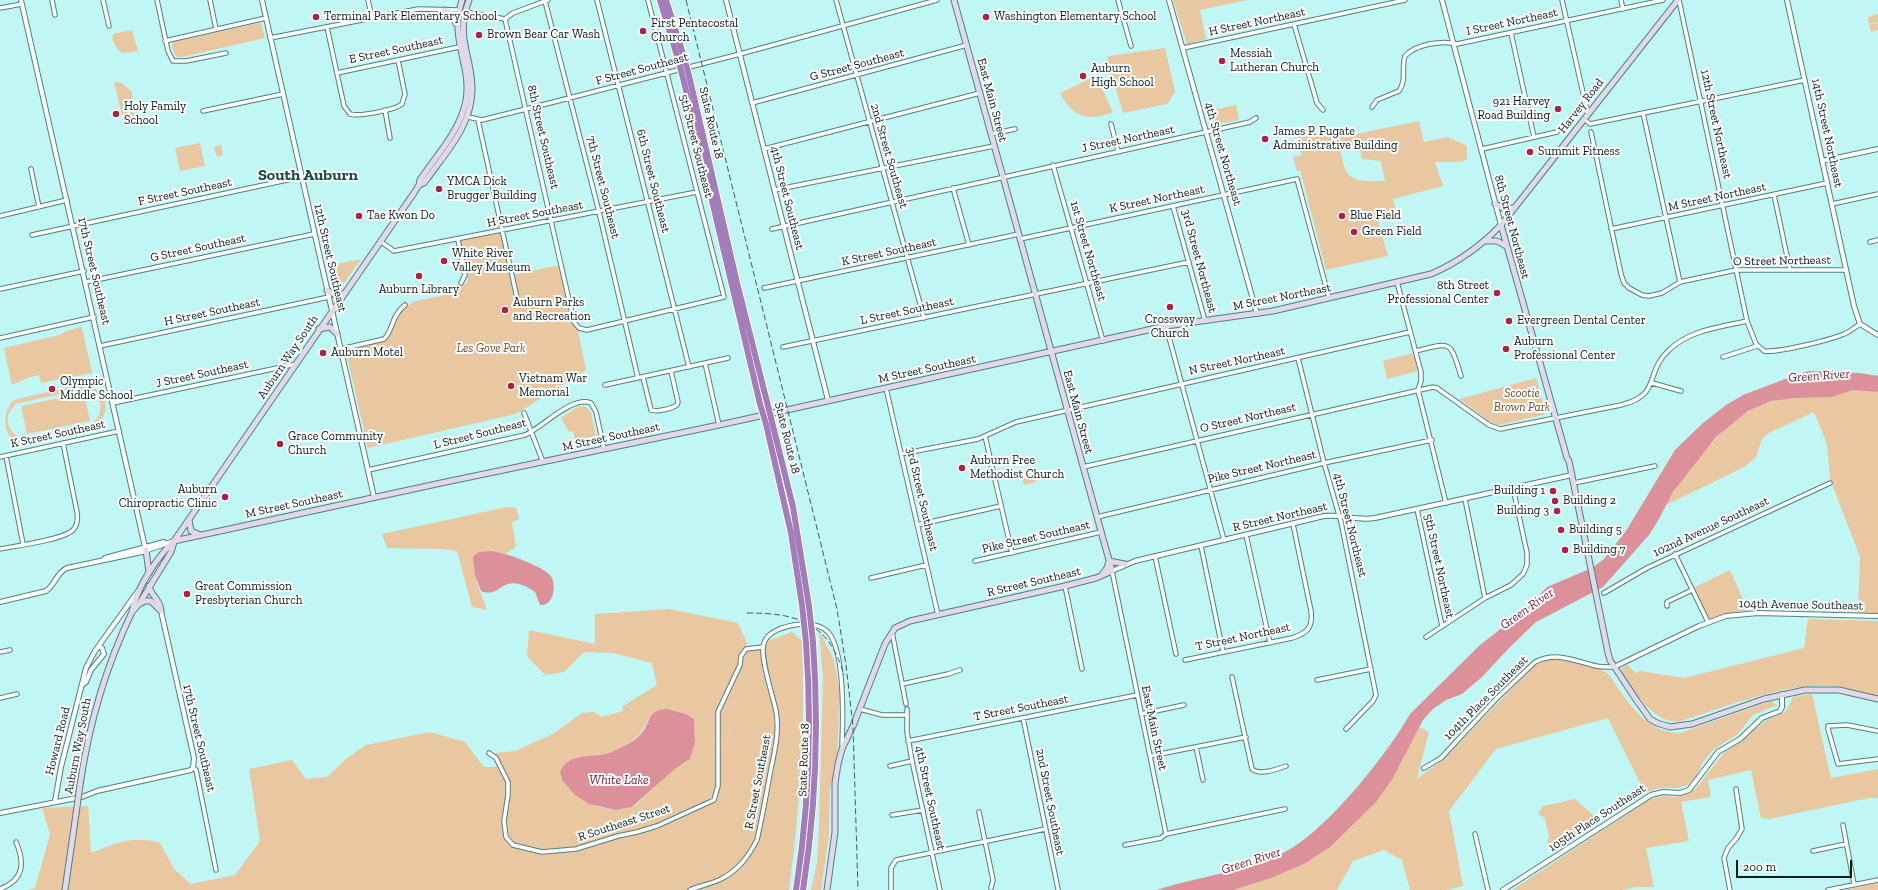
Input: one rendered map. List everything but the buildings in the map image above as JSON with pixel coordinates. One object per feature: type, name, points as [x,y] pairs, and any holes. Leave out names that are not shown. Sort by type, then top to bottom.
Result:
[{"type":"highway","points":[[656,0],[670,41],[676,50]]},
{"type":"highway","name":"State Route 18","points":[[660,0],[676,50],[681,58]]},
{"type":"highway","name":"State Route 18","points":[[666,0],[676,31],[681,58],[769,423],[793,507],[809,606],[813,642],[816,702],[816,760],[812,825],[803,890]]},
{"type":"highway","points":[[670,0],[675,18],[676,31]]},
{"type":"highway","name":"State Route 18","points":[[769,423],[791,534],[806,642],[809,708],[809,759],[804,828],[796,890]]},
{"type":"main road","name":"Auburn Way South","points":[[462,0],[457,25],[459,47],[466,83],[465,116]]},
{"type":"main road","points":[[458,39],[460,34],[461,18],[466,12],[464,5],[465,0]]},
{"type":"main road","name":"Auburn Way South","points":[[65,890],[87,743],[99,692],[111,658],[132,612],[134,601],[149,574],[166,549],[174,541],[380,241],[419,185],[424,183],[462,129],[472,88],[464,43],[466,12],[469,0]]},
{"type":"main road","name":"East Main Street","points":[[954,0],[1112,571]]},
{"type":"main road","name":"Harvey Road","points":[[1501,225],[1678,0]]},
{"type":"main road","points":[[445,10],[452,14],[457,25]]},
{"type":"main road","points":[[1495,204],[1503,209],[1513,208]]},
{"type":"main road","name":"M Street Northeast","points":[[1051,352],[1103,342],[1166,326],[1257,314],[1431,274],[1450,266],[1468,255],[1501,225]]},
{"type":"main road","name":"8th Street Northeast","points":[[1501,225],[1567,458],[1566,461],[1574,483],[1608,653],[1614,667],[1650,719],[1670,727],[1692,724],[1782,694],[1805,690],[1824,689],[1852,692],[1878,699]]},
{"type":"main road","points":[[1484,242],[1497,241],[1506,246]]},
{"type":"main road","points":[[327,290],[335,295],[344,294]]},
{"type":"main road","points":[[319,329],[330,327],[337,334]]},
{"type":"main road","name":"M Street Southeast","points":[[174,541],[604,448],[719,425],[1051,352]]},
{"type":"main road","name":"8th Street Northeast","points":[[1571,476],[1575,500],[1577,501]]},
{"type":"main road","points":[[189,519],[191,531],[201,535]]},
{"type":"main road","name":"Auburn Way South","points":[[132,612],[139,604],[171,552],[174,541]]},
{"type":"main road","points":[[146,549],[149,574]]},
{"type":"main road","points":[[1101,576],[1107,568],[1109,561],[1125,564]]},
{"type":"main road","name":"R Street Southeast","points":[[892,632],[900,624],[1065,586],[1101,576],[1112,571]]},
{"type":"main road","points":[[149,586],[150,591],[159,603],[161,611]]},
{"type":"main road","points":[[139,604],[145,601],[151,601],[161,611]]},
{"type":"main road","points":[[827,890],[835,832],[835,783],[842,749],[860,709],[885,644],[892,632]]},
{"type":"street","points":[[52,0],[55,14]]},
{"type":"street","points":[[103,0],[109,26]]},
{"type":"street","points":[[157,0],[165,41],[171,59],[177,62],[226,53]]},
{"type":"street","points":[[210,0],[216,29]]},
{"type":"street","name":"12th Street Southeast","points":[[262,0],[374,497]]},
{"type":"street","points":[[368,0],[372,18]]},
{"type":"street","name":"6th Street Southeast","points":[[597,0],[689,367]]},
{"type":"street","name":"5th Street Southeast","points":[[648,0],[724,297],[675,308]]},
{"type":"street","name":"4th Street Southeast","points":[[726,0],[828,400]]},
{"type":"street","name":"2nd Street Southeast","points":[[836,0],[924,318]]},
{"type":"street","name":"F Street Southeast","points":[[478,120],[740,54],[937,0]]},
{"type":"street","points":[[1118,0],[1132,46]]},
{"type":"street","name":"4th Street Northeast","points":[[1169,0],[1257,314]]},
{"type":"street","name":"H Street Northeast","points":[[1183,48],[1406,0]]},
{"type":"street","name":"8th Street Northeast","points":[[1442,0],[1501,225]]},
{"type":"street","points":[[1562,0],[1588,115]]},
{"type":"street","points":[[1621,0],[1623,9]]},
{"type":"street","name":"I Street Northeast","points":[[1372,107],[1377,100],[1399,91],[1403,81],[1405,56],[1414,50],[1450,42],[1457,44],[1663,0]]},
{"type":"street","name":"12th Street Northeast","points":[[1678,0],[1747,321],[1757,346]]},
{"type":"street","name":"14th Street Northeast","points":[[1787,0],[1854,306],[1860,324]]},
{"type":"street","points":[[466,12],[505,18],[513,13],[547,1]]},
{"type":"street","name":"7th Street Southeast","points":[[547,1],[640,377],[650,410],[654,411],[677,405],[678,402],[671,371]]},
{"type":"street","points":[[0,8],[22,2]]},
{"type":"street","name":"17th Street Southeast","points":[[22,2],[146,549]]},
{"type":"street","points":[[270,38],[422,8],[459,10]]},
{"type":"street","points":[[165,41],[266,18]]},
{"type":"street","name":"8th Street Southeast","points":[[505,18],[575,324],[579,328],[588,330],[626,321]]},
{"type":"street","points":[[1294,24],[1317,103],[1323,110]]},
{"type":"street","points":[[327,27],[344,107],[350,114],[360,115],[398,107],[404,102],[405,94],[398,60]]},
{"type":"street","points":[[1511,33],[1534,137]]},
{"type":"street","name":"G Street Southeast","points":[[752,103],[967,45]]},
{"type":"street","name":"E Street Southeast","points":[[336,73],[459,47]]},
{"type":"street","points":[[1584,119],[1590,124],[1700,100],[1805,80]]},
{"type":"street","points":[[764,149],[870,123],[980,93]]},
{"type":"street","points":[[203,111],[283,94]]},
{"type":"street","points":[[384,110],[390,138]]},
{"type":"street","points":[[1643,113],[1680,282]]},
{"type":"street","points":[[465,116],[478,120],[517,298]]},
{"type":"street","name":"J Street Northeast","points":[[1003,176],[1250,122],[1256,118]]},
{"type":"street","points":[[1111,124],[1118,150]]},
{"type":"street","points":[[991,134],[1015,129]]},
{"type":"street","points":[[1482,149],[1558,132]]},
{"type":"street","points":[[1591,132],[1611,229]]},
{"type":"street","points":[[774,190],[994,146]]},
{"type":"street","points":[[1822,161],[1878,149]]},
{"type":"street","name":"1st Street Northeast","points":[[1053,165],[1103,342]]},
{"type":"street","points":[[31,169],[39,206]]},
{"type":"street","points":[[772,229],[1003,176]]},
{"type":"street","name":"F Street Southeast","points":[[32,235],[302,178]]},
{"type":"street","name":"K Street Northeast","points":[[1019,237],[1071,228],[1297,179],[1329,298]]},
{"type":"street","name":"M Street Northeast","points":[[1611,229],[1827,184]]},
{"type":"street","points":[[953,188],[969,245]]},
{"type":"street","name":"H Street Southeast","points":[[380,241],[394,251],[458,240],[697,192]]},
{"type":"street","points":[[1774,194],[1790,270]]},
{"type":"street","points":[[1832,204],[1878,194]]},
{"type":"street","points":[[0,216],[67,200]]},
{"type":"street","name":"3rd Street Northeast","points":[[1173,206],[1205,321]]},
{"type":"street","name":"O Street Northeast","points":[[1611,229],[1624,283],[1629,288],[1642,295],[1657,295],[1680,282],[1736,270],[1846,270]]},
{"type":"street","name":"G Street Southeast","points":[[86,282],[314,234]]},
{"type":"street","name":"K Street Southeast","points":[[764,288],[969,245],[1019,237]]},
{"type":"street","points":[[458,240],[466,275],[461,283]]},
{"type":"street","points":[[1870,242],[1878,240]]},
{"type":"street","name":"L Street Southeast","points":[[783,347],[1087,285],[1189,262]]},
{"type":"street","points":[[0,289],[84,271]]},
{"type":"street","points":[[1397,282],[1422,377],[1418,390],[1432,440],[1446,503]]},
{"type":"street","name":"H Street Southeast","points":[[100,346],[329,297]]},
{"type":"street","points":[[340,349],[384,339],[388,334],[396,314],[405,305]]},
{"type":"street","points":[[626,321],[675,308]]},
{"type":"street","points":[[0,338],[94,317]]},
{"type":"street","points":[[1555,417],[1634,402],[1645,394],[1652,383],[1655,368],[1662,357],[1682,340],[1701,332],[1747,321]]},
{"type":"street","points":[[1723,357],[1757,346],[1762,350],[1770,351],[1816,342],[1842,335],[1860,324],[1878,335]]},
{"type":"street","points":[[1166,326],[1224,540]]},
{"type":"street","name":"N Street Northeast","points":[[901,454],[985,436],[1009,424],[1181,383],[1410,332]]},
{"type":"street","points":[[1416,351],[1440,345],[1447,346],[1454,352],[1461,376]]},
{"type":"street","points":[[605,385],[728,358]]},
{"type":"street","name":"4th Street Northeast","points":[[1298,358],[1324,463],[1340,516],[1376,698],[1346,729]]},
{"type":"street","name":"J Street Southeast","points":[[113,403],[296,364]]},
{"type":"street","points":[[705,364],[719,425]]},
{"type":"street","points":[[1652,383],[1680,391]]},
{"type":"street","name":"3rd Street Southeast","points":[[886,388],[938,615]]},
{"type":"street","name":"O Street Northeast","points":[[1083,467],[1418,390],[1437,388],[1494,427],[1504,429],[1555,417]]},
{"type":"street","name":"L Street Southeast","points":[[368,470],[517,438],[532,432],[568,406],[580,402],[589,402],[595,410],[604,448]]},
{"type":"street","points":[[524,413],[542,462]]},
{"type":"street","name":"K Street Southeast","points":[[0,457],[119,431]]},
{"type":"street","points":[[985,436],[1012,553]]},
{"type":"street","name":"Pike Street Northeast","points":[[1097,517],[1324,463],[1432,440]]},
{"type":"street","points":[[0,549],[58,537],[71,532],[77,524],[77,516],[63,444]]},
{"type":"street","points":[[6,456],[23,544]]},
{"type":"street","points":[[1574,483],[1654,466]]},
{"type":"street","name":"R Street Northeast","points":[[1112,571],[1125,564],[1155,556],[1324,516],[1369,519],[1571,476]]},
{"type":"street","name":"102nd Avenue Southeast","points":[[1604,593],[1647,568],[1675,554],[1830,484]]},
{"type":"street","points":[[1426,637],[1485,598],[1511,585],[1522,576],[1527,565],[1527,550],[1513,488]]},
{"type":"street","points":[[1465,499],[1485,598]]},
{"type":"street","points":[[917,525],[1001,506]]},
{"type":"street","name":"5th Street Northeast","points":[[1417,509],[1442,626]]},
{"type":"street","name":"T Street Northeast","points":[[1185,660],[1292,638],[1306,632],[1312,624],[1312,611],[1293,524]]},
{"type":"street","name":"Pike Street Southeast","points":[[975,561],[1101,532]]},
{"type":"street","points":[[1246,535],[1270,643]]},
{"type":"street","name":"M Street Southeast","points":[[0,602],[43,592],[52,586],[58,574],[64,570],[174,541]]},
{"type":"street","points":[[1201,546],[1222,652]]},
{"type":"street","points":[[1675,554],[1708,622]]},
{"type":"street","points":[[1155,556],[1176,654]]},
{"type":"street","points":[[871,578],[926,565]]},
{"type":"street","name":"East Main Street","points":[[1112,571],[1166,834]]},
{"type":"street","points":[[1065,586],[1082,669]]},
{"type":"street","name":"Howard Road","points":[[55,801],[61,767],[90,659],[130,600],[141,587]]},
{"type":"street","points":[[1667,606],[1667,602],[1692,590]]},
{"type":"street","name":"17th Street Southeast","points":[[161,611],[194,758],[193,768],[196,770],[216,870]]},
{"type":"street","name":"104th Avenue Southeast","points":[[1614,667],[1708,622],[1726,616],[1744,613],[1878,616]]},
{"type":"street","points":[[763,647],[765,640],[770,634],[794,625],[816,625],[830,634],[835,646],[840,676],[842,749]]},
{"type":"street","points":[[892,632],[906,704]]},
{"type":"street","name":"Howard Road","points":[[82,686],[86,682],[91,670],[104,654],[102,648],[99,646]]},
{"type":"street","name":"R Southeast Street","points":[[489,753],[496,758],[508,782],[508,795],[504,821],[506,837],[513,845],[542,852],[576,849],[657,826],[714,800],[718,786],[718,712],[740,665],[741,656],[746,649],[763,647]]},
{"type":"street","name":"R Street Southeast","points":[[690,890],[719,880],[736,869],[749,856],[757,840],[778,731],[776,712],[763,647]]},
{"type":"street","points":[[0,652],[10,650]]},
{"type":"street","name":"104th Place Southeast","points":[[1424,768],[1441,758],[1496,699],[1535,662],[1543,658],[1556,656],[1596,666],[1614,667]]},
{"type":"street","points":[[1317,680],[1371,669]]},
{"type":"street","points":[[902,684],[960,670]]},
{"type":"street","points":[[1232,677],[1246,737],[1251,767],[1253,770],[1265,772],[1286,766]]},
{"type":"street","points":[[0,698],[17,694]]},
{"type":"street","name":"105th Place Southeast","points":[[1503,890],[1651,794],[1663,792],[1680,793],[1689,790],[1718,752],[1740,739],[1763,717],[1781,710],[1782,694]]},
{"type":"street","name":"T Street Southeast","points":[[908,741],[1137,695]]},
{"type":"street","points":[[1141,714],[1184,705]]},
{"type":"street","points":[[860,709],[882,715],[907,715]]},
{"type":"street","name":"4th Street Southeast","points":[[907,709],[908,741],[940,890]]},
{"type":"street","name":"2nd Street Southeast","points":[[1023,718],[1058,889]]},
{"type":"street","points":[[1878,731],[1848,725],[1828,726],[1838,764],[1878,759]]},
{"type":"street","points":[[1150,756],[1246,737]]},
{"type":"street","points":[[1196,747],[1203,780]]},
{"type":"street","points":[[890,766],[912,761]]},
{"type":"street","points":[[0,813],[55,801],[82,797],[97,791],[185,772],[193,768]]},
{"type":"street","points":[[1730,890],[1724,858],[1728,848],[1742,829],[1736,789]]},
{"type":"street","points":[[1125,845],[1161,838],[1166,834],[1285,809]]},
{"type":"street","points":[[892,815],[923,810]]},
{"type":"street","points":[[979,812],[993,880],[991,888]]},
{"type":"street","points":[[1843,825],[1854,884]]},
{"type":"street","points":[[891,890],[890,875],[893,864],[896,860],[1045,829]]},
{"type":"street","points":[[1475,834],[1488,890]]},
{"type":"street","points":[[0,889],[15,880],[21,869],[22,856],[16,842]]},
{"type":"street","points":[[1813,851],[1846,844]]},
{"type":"street","points":[[1828,890],[1878,880]]},
{"type":"green space","points":[[1173,0],[1247,0],[1200,10],[1206,39],[1187,44]]},
{"type":"green space","points":[[1878,14],[1878,22],[1869,24],[1868,17]]},
{"type":"green space","points":[[261,23],[265,38],[182,57],[177,57],[173,52],[173,42]]},
{"type":"green space","points":[[1878,23],[1878,30],[1871,32],[1869,25]]},
{"type":"green space","points":[[132,30],[138,51],[123,53],[115,45],[113,34]]},
{"type":"green space","points":[[1165,48],[1175,92],[1167,104],[1123,113],[1107,59],[1109,56]]},
{"type":"green space","points":[[1094,77],[1097,78],[1113,112],[1096,117],[1089,117],[1075,112],[1064,101],[1060,93]]},
{"type":"green space","points":[[114,82],[122,83],[132,92],[132,108],[126,114],[122,115]]},
{"type":"green space","points":[[1236,105],[1239,120],[1212,125],[1209,111]]},
{"type":"green space","points":[[132,111],[139,121],[134,125],[126,116]]},
{"type":"green space","points":[[1419,121],[1424,142],[1448,137],[1467,146],[1467,160],[1458,162],[1435,162],[1443,186],[1393,199],[1397,215],[1378,221],[1388,256],[1326,270],[1301,171],[1297,171],[1293,157],[1302,155],[1295,128],[1337,138]],"holes":[[[1359,147],[1362,159],[1381,161],[1385,181],[1363,181],[1352,177],[1345,169],[1340,151]]]},
{"type":"green space","points":[[200,143],[205,166],[180,171],[175,148]]},
{"type":"green space","points":[[221,145],[223,155],[217,157],[214,147]]},
{"type":"green space","name":"Les Gove Park","points":[[503,231],[512,275],[559,265],[572,323],[578,331],[586,370],[516,414],[368,448],[346,352],[365,345],[385,342],[390,335],[398,315],[407,306],[415,301],[442,296],[466,283],[468,280],[460,239]]},
{"type":"green space","points":[[361,259],[338,292],[335,293],[333,291],[327,266]]},
{"type":"green space","points":[[82,327],[92,373],[41,383],[39,375],[27,378],[12,385],[4,348],[59,335],[68,330]]},
{"type":"green space","points":[[1413,353],[1418,371],[1387,379],[1383,361]]},
{"type":"green space","name":"Scootie Brown Park","points":[[1536,378],[1546,413],[1543,415],[1498,425],[1490,422],[1459,399]]},
{"type":"green space","points":[[82,384],[96,389],[104,397],[106,409],[101,423],[91,429],[26,443],[12,438],[8,433],[6,426],[5,419],[7,412],[14,400]],"holes":[[[82,389],[93,393],[100,402],[100,413],[93,423],[26,438],[17,436],[9,427],[8,415],[15,404]]]},
{"type":"green space","points":[[1853,390],[1878,392],[1878,613],[1858,613],[1860,557],[1830,479],[1827,444],[1814,412],[1769,433],[1762,439],[1756,457],[1744,467],[1666,505],[1686,474],[1711,443],[1740,417],[1756,407],[1779,399],[1830,397]]},
{"type":"green space","points":[[84,393],[90,421],[27,434],[21,406]]},
{"type":"green space","points":[[585,406],[591,412],[596,436],[587,438],[588,442],[576,444],[573,431],[569,432],[561,418],[577,407]]},
{"type":"green space","points":[[1034,473],[1036,482],[1024,485],[1022,476]]},
{"type":"green space","points":[[507,507],[516,508],[519,519],[512,522],[516,547],[505,554],[493,551],[481,552],[474,568],[477,583],[487,610],[472,607],[457,551],[443,549],[387,548],[382,534]]},
{"type":"green space","points":[[1730,570],[1748,610],[1729,613],[1709,619],[1693,588]]},
{"type":"green space","points":[[669,609],[738,623],[747,643],[747,649],[792,632],[802,641],[803,735],[799,797],[789,890],[27,890],[35,888],[50,835],[42,808],[88,806],[91,853],[125,841],[142,840],[160,843],[174,869],[191,884],[235,875],[260,841],[249,769],[292,760],[306,779],[327,777],[347,758],[366,745],[430,732],[465,742],[484,767],[495,767],[498,765],[495,753],[515,751],[553,734],[582,713],[593,712],[602,717],[623,711],[623,706],[657,685],[652,663],[613,653],[584,652],[564,672],[545,675],[527,656],[529,630],[595,644],[595,614]],"holes":[[[668,709],[686,714],[694,719],[695,742],[687,762],[676,767],[636,805],[630,808],[622,809],[607,809],[592,805],[577,796],[560,778],[567,762],[612,752],[624,746],[637,738],[654,713]]]},
{"type":"green space","points":[[1808,619],[1878,621],[1878,697],[1830,686],[1793,688],[1773,692],[1678,722],[1668,720],[1651,711],[1639,697],[1622,672],[1623,667],[1627,664],[1635,673],[1640,671],[1684,678],[1804,648]]},
{"type":"green space","points":[[819,630],[834,660],[840,693],[837,754],[830,791],[829,836],[821,890],[811,890],[817,862],[819,829],[823,678]]},
{"type":"green space","points":[[1551,659],[1580,662],[1607,673],[1630,705],[1644,719],[1660,729],[1670,732],[1680,733],[1771,701],[1777,705],[1753,715],[1738,734],[1713,750],[1703,762],[1695,778],[1688,785],[1678,788],[1658,788],[1645,793],[1608,718],[1496,749],[1449,811],[1463,886],[1446,890],[1410,890],[1402,860],[1384,850],[1353,861],[1337,890],[1235,890],[1271,878],[1306,863],[1398,757],[1401,765],[1409,744],[1419,727],[1429,732],[1417,779],[1446,757],[1530,669],[1536,664]]},
{"type":"green space","points":[[1812,694],[1831,778],[1878,769],[1878,798],[1869,798],[1769,819],[1761,818],[1751,770],[1708,780],[1711,797],[1681,802],[1689,841],[1646,848],[1654,887],[1636,887],[1621,890],[1512,890],[1650,799],[1664,796],[1678,797],[1695,789],[1723,754],[1767,720],[1784,713],[1793,697]]},
{"type":"green space","points":[[1575,799],[1601,822],[1554,852],[1547,841],[1549,837],[1545,818],[1538,814],[1543,806]]},
{"type":"green space","points":[[1878,883],[1878,890],[1845,890]]},
{"type":"water","name":"Green River","points":[[1810,371],[1860,373],[1878,376],[1878,392],[1853,390],[1832,397],[1795,398],[1771,401],[1748,411],[1716,437],[1673,492],[1649,535],[1603,587],[1536,622],[1482,677],[1462,694],[1446,700],[1433,709],[1423,720],[1393,778],[1376,802],[1330,847],[1304,864],[1271,878],[1234,890],[1156,890],[1251,865],[1281,854],[1298,844],[1335,812],[1370,771],[1400,731],[1410,714],[1480,645],[1525,610],[1547,587],[1592,568],[1604,559],[1626,531],[1675,450],[1703,423],[1726,405],[1743,395]]},
{"type":"water","points":[[491,551],[521,560],[544,570],[549,574],[552,578],[554,588],[549,602],[545,605],[540,605],[535,592],[515,583],[503,586],[494,592],[488,593],[481,591],[475,575],[473,557],[479,552]]},
{"type":"water","name":"White Lake","points":[[668,709],[686,714],[694,719],[695,742],[690,759],[676,768],[632,807],[616,810],[589,804],[575,795],[562,780],[560,772],[567,762],[577,758],[608,753],[629,744],[641,734],[653,714],[661,710]]},
{"type":"railway","points":[[686,0],[837,609],[846,665],[853,726],[858,890]]},
{"type":"railway","points":[[747,613],[781,615],[809,624],[820,632],[830,643],[838,657],[844,675]]},
{"type":"place","name":"Terminal Park Elementary School","points":[[316,17]]},
{"type":"place","name":"Washington Elementary School","points":[[986,17]]},
{"type":"place","name":"First Pentecostal Church","points":[[643,31]]},
{"type":"place","name":"Brown Bear Car Wash","points":[[479,35]]},
{"type":"place","name":"Messiah Lutheran Church","points":[[1222,61]]},
{"type":"place","name":"Auburn High School","points":[[1083,76]]},
{"type":"place","name":"921 Harvey Road Building","points":[[1558,109]]},
{"type":"place","name":"Holy Family School","points":[[116,114]]},
{"type":"place","name":"James P. Fugate Administrative Building","points":[[1265,139]]},
{"type":"place","name":"Summit Fitness","points":[[1530,152]]},
{"type":"place","name":"YMCA Dick Brugger Building","points":[[439,189]]},
{"type":"place","name":"Tae Kwon Do","points":[[359,216]]},
{"type":"place","name":"Blue Field","points":[[1342,216]]},
{"type":"place","name":"Green Field","points":[[1354,232]]},
{"type":"place","name":"White River Valley Museum","points":[[444,261]]},
{"type":"place","name":"Auburn Library","points":[[419,276]]},
{"type":"place","name":"8th Street Professional Center","points":[[1497,293]]},
{"type":"place","name":"Crossway Church","points":[[1170,307]]},
{"type":"place","name":"Auburn Parks and Recreation","points":[[505,310]]},
{"type":"place","name":"Evergreen Dental Center","points":[[1509,321]]},
{"type":"place","name":"Auburn Professional Center","points":[[1506,349]]},
{"type":"place","name":"Auburn Motel","points":[[323,353]]},
{"type":"place","name":"Vietnam War Memorial","points":[[511,386]]},
{"type":"place","name":"Olympic Middle School","points":[[52,389]]},
{"type":"place","name":"Grace Community Church","points":[[280,444]]},
{"type":"place","name":"Auburn Free Methodist Church","points":[[962,468]]},
{"type":"place","name":"Building 1","points":[[1553,491]]},
{"type":"place","name":"Auburn Chiropractic Clinic","points":[[225,497]]},
{"type":"place","name":"Building 2","points":[[1555,501]]},
{"type":"place","name":"Building 3","points":[[1557,511]]},
{"type":"place","name":"Building 5","points":[[1561,530]]},
{"type":"place","name":"Building 7","points":[[1565,550]]},
{"type":"place","name":"Great Commission Presbyterian Church","points":[[187,594]]},
{"type":"district","name":"South Auburn","points":[[308,175]]}]
